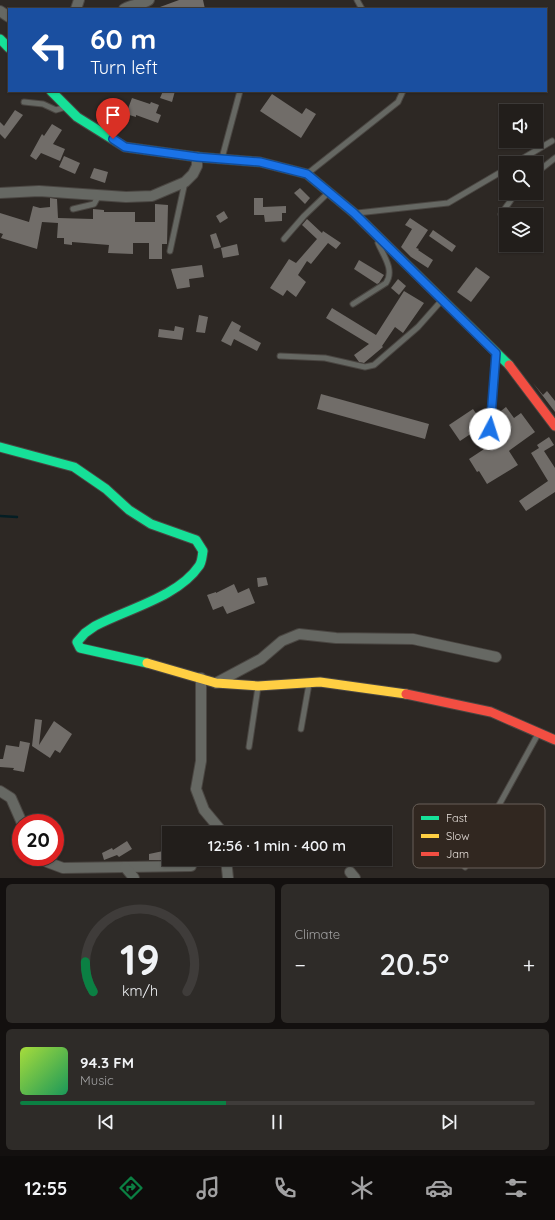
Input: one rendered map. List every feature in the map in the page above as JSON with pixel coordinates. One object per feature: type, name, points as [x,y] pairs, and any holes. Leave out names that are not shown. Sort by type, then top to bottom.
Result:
[{"type":"street","points":[[126,8],[149,0]]},
{"type":"street","points":[[0,39],[8,47]]},
{"type":"street","points":[[52,92],[77,117],[125,147],[197,157],[260,162],[307,174],[354,213],[510,366],[555,426]]},
{"type":"street","points":[[0,193],[39,191],[126,197],[152,196],[184,182],[193,174],[197,166],[197,157]]},
{"type":"street","points":[[0,447],[74,467],[106,488],[129,510],[151,524],[196,540],[203,551],[200,565],[186,578],[159,597],[93,626],[77,642],[80,648],[142,662],[216,683],[258,686],[320,682],[389,692],[491,712],[555,740]]},
{"type":"street","points":[[216,683],[261,659],[282,640],[299,634],[336,638],[414,639],[496,657]]},
{"type":"street","points":[[201,678],[201,761],[196,789],[204,810],[217,826]]},
{"type":"street","points":[[0,790],[10,798],[18,814]]},
{"type":"street","points":[[58,866],[63,868],[191,866]]},
{"type":"street","points":[[227,866],[228,878]]},
{"type":"street","points":[[125,867],[134,878]]},
{"type":"lane","points":[[222,159],[240,92]]},
{"type":"lane","points":[[307,174],[398,102],[403,92]]},
{"type":"lane","points":[[24,102],[43,104],[56,110],[67,107]]},
{"type":"lane","points":[[527,156],[552,141]]},
{"type":"lane","points":[[543,167],[555,158]]},
{"type":"lane","points":[[354,213],[448,202],[499,173]]},
{"type":"lane","points":[[170,252],[184,182]]},
{"type":"lane","points":[[284,239],[304,216],[329,192]]},
{"type":"lane","points":[[73,209],[94,204],[99,195]]},
{"type":"lane","points":[[353,304],[386,283],[391,272],[373,233]]},
{"type":"lane","points":[[280,356],[325,358],[365,366],[374,365],[418,327],[442,300]]},
{"type":"lane","points":[[490,429],[496,353]]},
{"type":"lane","points":[[301,729],[309,683]]},
{"type":"lane","points":[[250,747],[258,686]]},
{"type":"lane","points":[[500,804],[538,733]]},
{"type":"building","points":[[179,0],[203,0],[205,8],[160,8]]},
{"type":"building","points":[[163,92],[175,92],[172,102],[160,98]]},
{"type":"building","points":[[272,94],[302,114],[306,108],[316,114],[301,138],[260,111]]},
{"type":"building","points":[[132,98],[150,104],[151,102],[159,105],[156,113],[161,115],[158,123],[136,115],[136,117],[126,114]]},
{"type":"building","points":[[15,110],[23,115],[5,139],[0,134],[0,122],[4,126]]},
{"type":"building","points":[[52,124],[62,130],[53,144],[65,149],[60,161],[41,153],[36,160],[30,156],[42,134],[44,136]]},
{"type":"building","points":[[64,156],[80,163],[75,174],[59,167]]},
{"type":"building","points":[[94,168],[108,172],[105,183],[90,178]]},
{"type":"building","points":[[300,188],[310,198],[305,204],[294,193]]},
{"type":"building","points":[[50,198],[57,199],[58,218],[93,219],[93,209],[104,210],[104,212],[135,212],[135,222],[155,222],[155,204],[168,205],[167,244],[162,244],[162,259],[149,259],[149,243],[133,243],[133,254],[108,253],[109,245],[72,242],[72,245],[64,244],[64,238],[57,238],[58,223],[42,222],[37,249],[1,238],[3,234],[0,233],[0,213],[29,222],[33,206],[40,208],[50,207]]},
{"type":"building","points":[[254,198],[263,198],[263,207],[286,206],[286,213],[282,213],[282,221],[265,222],[264,215],[254,215]]},
{"type":"building","points":[[224,211],[228,218],[220,223],[216,216]]},
{"type":"building","points":[[410,218],[428,230],[416,248],[433,260],[428,268],[411,257],[401,247],[412,229],[405,225]]},
{"type":"building","points":[[307,219],[322,233],[323,231],[341,243],[336,249],[328,243],[311,264],[307,261],[298,275],[306,282],[296,297],[287,290],[283,296],[270,288],[289,259],[296,263],[317,239],[302,225]]},
{"type":"building","points":[[433,230],[456,246],[452,252],[429,236]]},
{"type":"building","points":[[216,233],[221,247],[214,249],[210,235]]},
{"type":"building","points":[[237,244],[239,255],[223,258],[221,248]]},
{"type":"building","points":[[359,260],[384,275],[379,283],[377,284],[354,269]]},
{"type":"building","points":[[202,265],[204,277],[189,279],[190,287],[177,289],[171,269]]},
{"type":"building","points":[[476,267],[490,277],[471,302],[457,292]]},
{"type":"building","points":[[398,279],[406,286],[399,295],[391,288]]},
{"type":"building","points":[[404,291],[424,303],[403,333],[395,327],[382,346],[383,347],[364,363],[359,362],[354,355],[369,344],[326,318],[332,308],[376,335]]},
{"type":"building","points":[[199,315],[208,317],[205,333],[196,332]]},
{"type":"building","points":[[232,321],[241,326],[239,331],[261,343],[257,351],[234,339],[231,346],[221,341]]},
{"type":"building","points":[[175,326],[184,328],[182,340],[158,337],[159,329],[174,331]]},
{"type":"building","points":[[533,383],[543,395],[547,391],[555,401],[555,412]]},
{"type":"building","points":[[321,394],[429,424],[425,439],[317,409]]},
{"type":"building","points":[[506,407],[514,418],[521,413],[535,432],[509,451],[518,465],[487,484],[469,459],[510,432],[497,414]]},
{"type":"building","points":[[473,409],[484,425],[460,441],[449,425]]},
{"type":"building","points":[[549,437],[554,445],[544,451],[555,468],[555,492],[526,511],[519,501],[548,481],[531,453],[539,448],[537,445]]},
{"type":"building","points":[[266,577],[268,585],[258,587],[257,578]]},
{"type":"building","points":[[234,584],[238,593],[249,588],[255,603],[227,614],[223,606],[213,610],[207,595],[216,593]]},
{"type":"building","points":[[35,719],[42,720],[39,745],[54,721],[72,734],[60,753],[55,750],[50,758],[32,746]]},
{"type":"building","points":[[20,741],[30,743],[24,772],[13,770],[14,768],[0,767],[0,759],[3,759],[6,745],[19,747]]},
{"type":"building","points":[[127,841],[132,849],[119,857],[117,855],[104,860],[102,853],[112,848],[113,850]]},
{"type":"building","points":[[162,851],[162,860],[149,860],[149,854]]},
{"type":"waterway","points":[[0,516],[17,517]]},
{"type":"traffic: fast","points":[[0,39],[8,47]]},
{"type":"traffic: fast","points":[[52,92],[77,117],[125,147],[197,157],[260,162],[307,174],[354,213],[509,365]]},
{"type":"traffic: fast","points":[[0,447],[74,467],[106,489],[129,510],[151,524],[196,540],[203,551],[200,564],[190,577],[165,594],[95,626],[85,633],[77,642],[80,648],[147,663]]},
{"type":"traffic: slow","points":[[147,663],[216,683],[258,686],[320,682],[406,694]]},
{"type":"traffic: jam","points":[[509,365],[555,426]]},
{"type":"traffic: jam","points":[[406,694],[491,712],[555,740]]},
{"type":"route","points":[[113,139],[125,147],[197,157],[260,162],[307,174],[354,213],[496,353],[490,429]]}]
